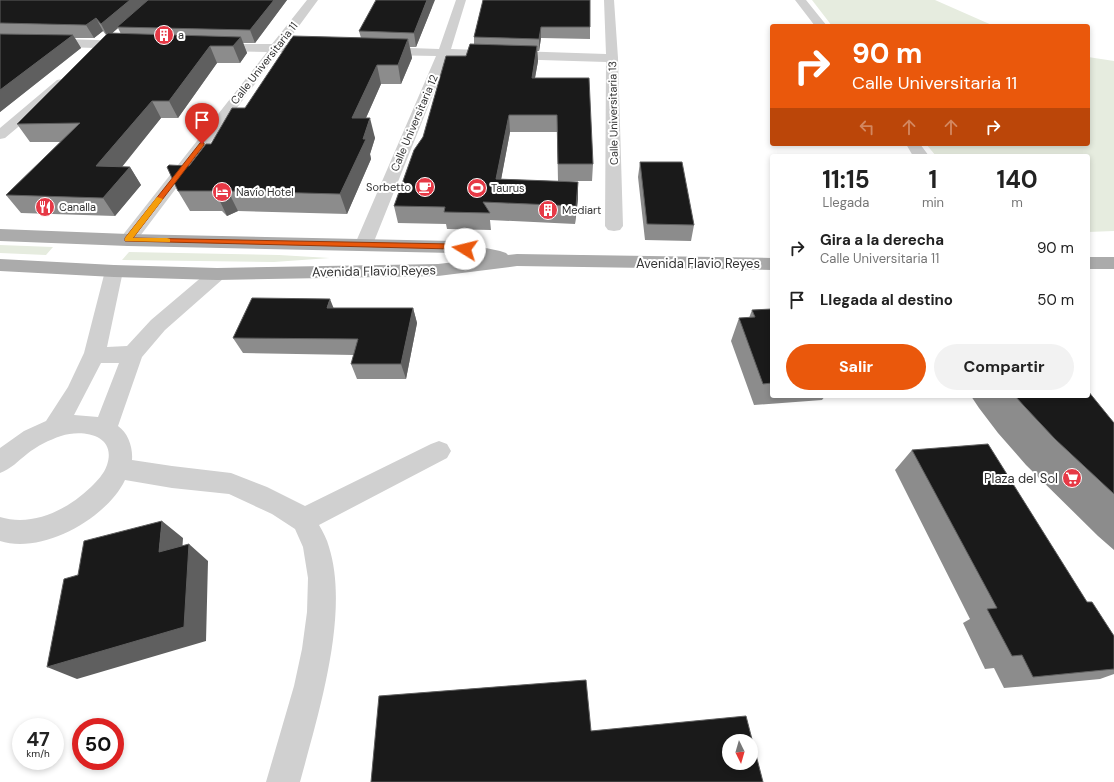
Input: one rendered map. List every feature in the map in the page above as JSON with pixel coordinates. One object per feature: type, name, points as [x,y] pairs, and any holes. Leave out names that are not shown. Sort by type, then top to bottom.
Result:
[{"type":"main road","points":[[0,235],[128,240],[452,247],[517,260]]},
{"type":"main road","name":"Avenida Flavio Reyes","points":[[0,265],[114,271],[217,274],[438,270],[517,260],[770,264]]},
{"type":"main road","points":[[1090,263],[1114,263]]},
{"type":"street","name":"Calle Universitaria 11","points":[[128,240],[313,0]]},
{"type":"street","name":"Calle Universitaria 12","points":[[364,244],[444,52],[461,0]]},
{"type":"street","name":"Calle Universitaria 13","points":[[609,0],[612,58],[614,226]]},
{"type":"street","points":[[800,0],[819,24]]},
{"type":"street","points":[[96,55],[120,35]]},
{"type":"street","points":[[0,41],[136,45]]},
{"type":"street","points":[[207,47],[325,49]]},
{"type":"street","points":[[370,50],[612,58]]},
{"type":"street","points":[[0,135],[72,75]]},
{"type":"street","points":[[54,429],[78,388],[94,356],[109,285],[114,271]]},
{"type":"street","points":[[105,429],[133,354],[158,325],[217,274]]},
{"type":"street","points":[[94,356],[133,354]]},
{"type":"street","points":[[0,463],[15,449],[27,441],[54,429],[73,425],[90,424],[105,429],[115,438],[120,451],[118,468],[112,480],[102,493],[86,508],[66,520],[44,529],[23,533],[0,529]]},
{"type":"street","points":[[303,520],[439,451]]},
{"type":"street","points":[[118,468],[171,477],[230,484],[271,501],[303,520],[318,551],[322,597],[317,650],[303,710],[282,782]]},
{"type":"shaded area","points":[[812,0],[935,0],[989,24],[830,24]]},
{"type":"shaded area","points":[[1090,57],[1114,61],[1114,231],[1090,232],[1090,154],[934,154],[928,146],[1090,146]]},
{"type":"shaded area","points":[[0,245],[53,247],[46,255],[0,253]]},
{"type":"shaded area","points":[[129,252],[279,255],[330,258],[274,262],[122,260]]},
{"type":"building","points":[[0,0],[130,0],[101,24],[96,18],[86,25],[0,23]]},
{"type":"building","points":[[148,0],[274,0],[250,30],[117,27]]},
{"type":"building","points":[[376,0],[427,0],[414,33],[359,31]]},
{"type":"building","points":[[483,0],[590,0],[590,27],[541,27],[539,39],[474,37]]},
{"type":"building","points":[[108,33],[241,37],[233,46],[210,46],[169,101],[152,101],[96,166],[130,167],[103,198],[6,195],[80,123],[17,124]]},
{"type":"building","points":[[0,34],[73,35],[0,90]]},
{"type":"building","points":[[293,36],[408,39],[398,65],[377,65],[352,118],[370,118],[363,139],[366,139],[340,194],[228,191],[217,195],[212,191],[178,191],[167,167],[169,165],[189,166],[206,144],[211,144],[232,108],[245,108]]},
{"type":"building","points":[[470,44],[537,46],[532,78],[589,78],[593,164],[558,164],[557,115],[509,115],[496,179],[578,182],[576,206],[483,202],[490,213],[444,212],[445,207],[394,206],[414,150],[423,137],[446,56],[466,56]]},
{"type":"building","points":[[640,162],[682,162],[694,225],[647,224]]},
{"type":"building","points":[[252,298],[330,299],[327,308],[413,308],[401,364],[351,364],[358,339],[233,338]]},
{"type":"building","points":[[770,309],[770,383],[763,384],[739,318],[755,317],[752,310]]},
{"type":"building","points":[[1090,393],[1114,423],[1114,494],[1055,439],[1017,398],[1090,398]]},
{"type":"building","points":[[988,444],[1087,602],[1092,602],[1114,636],[1114,669],[1033,677],[1022,655],[1012,656],[987,609],[997,608],[912,450]]},
{"type":"building","points":[[162,521],[159,552],[189,544],[184,627],[47,667],[64,579],[78,575],[84,541]]},
{"type":"building","points":[[586,680],[591,731],[746,716],[751,734],[722,734],[722,770],[758,770],[758,763],[763,782],[371,782],[379,696]]},
{"type":"slow traffic","points":[[159,199],[128,240],[167,241]]},
{"type":"place","name":"a","points":[[164,35]]},
{"type":"place","name":"Sorbetto","points":[[425,187]]},
{"type":"place","name":"Taurus","points":[[477,188]]},
{"type":"place","name":"Navío Hotel","points":[[222,192]]},
{"type":"place","name":"Canalla","points":[[45,207]]},
{"type":"place","name":"Mediart","points":[[548,210]]},
{"type":"place","name":"Plaza del Sol","points":[[1072,478]]},
{"type":"route","points":[[202,144],[128,240],[364,244],[452,247],[465,249]]}]
